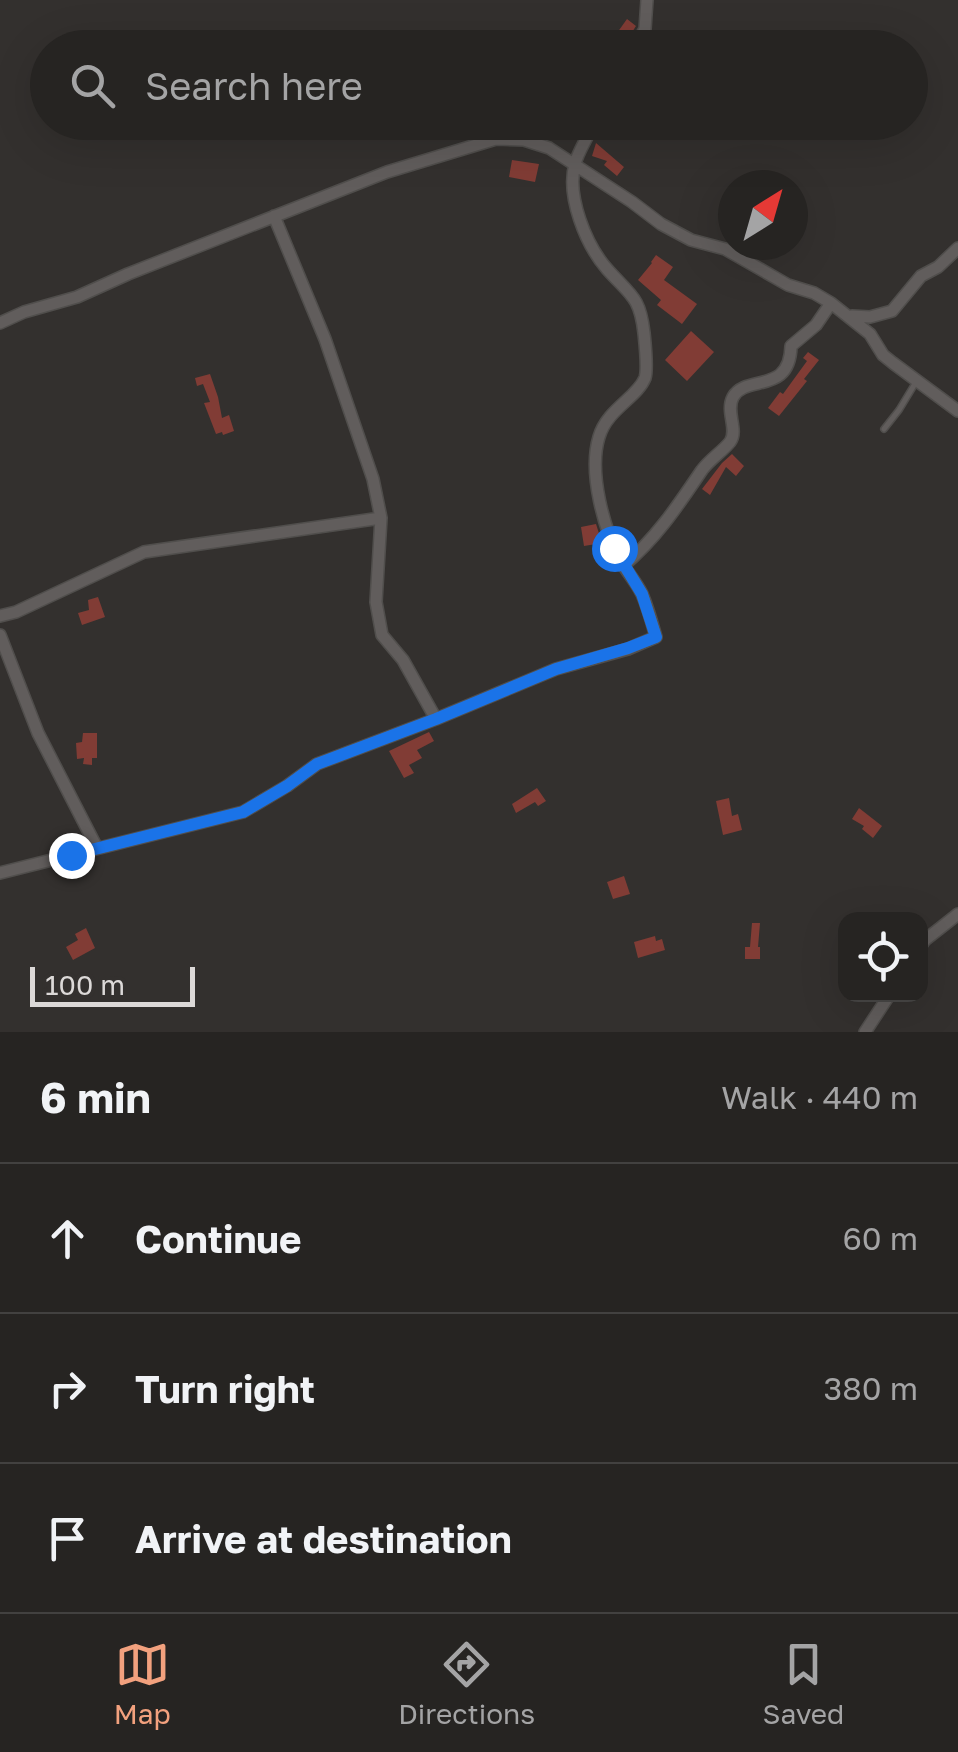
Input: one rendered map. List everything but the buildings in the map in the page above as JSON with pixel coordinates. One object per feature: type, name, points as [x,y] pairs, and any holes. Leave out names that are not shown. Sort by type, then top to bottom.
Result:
[{"type":"street","points":[[644,30],[647,0]]},
{"type":"street","points":[[0,323],[77,297],[388,172],[496,140],[524,140],[550,148],[692,240],[726,249],[788,285],[831,303],[870,334],[883,354],[958,412]]},
{"type":"street","points":[[0,873],[243,812],[317,764],[556,669],[656,637],[642,594],[610,535],[594,475],[602,428],[646,375],[637,300],[589,244],[573,196],[575,163],[586,140]]},
{"type":"street","points":[[274,216],[328,348],[373,479],[382,518],[376,578],[382,635],[403,660],[436,719]]},
{"type":"street","points":[[848,315],[860,318],[892,310],[921,276],[956,253]]},
{"type":"street","points":[[624,566],[641,551],[701,471],[731,441],[734,432],[730,407],[734,395],[742,388],[774,380],[785,368],[791,346],[816,326],[831,303]]},
{"type":"street","points":[[0,616],[144,552],[382,518]]},
{"type":"street","points":[[0,634],[38,733],[97,848]]},
{"type":"street","points":[[928,938],[958,914]]},
{"type":"street","points":[[866,1032],[885,1002]]},
{"type":"lane","points":[[884,429],[916,382]]},
{"type":"route","points":[[71,855],[243,812],[317,764],[556,669],[656,637],[642,594],[614,548]]}]
